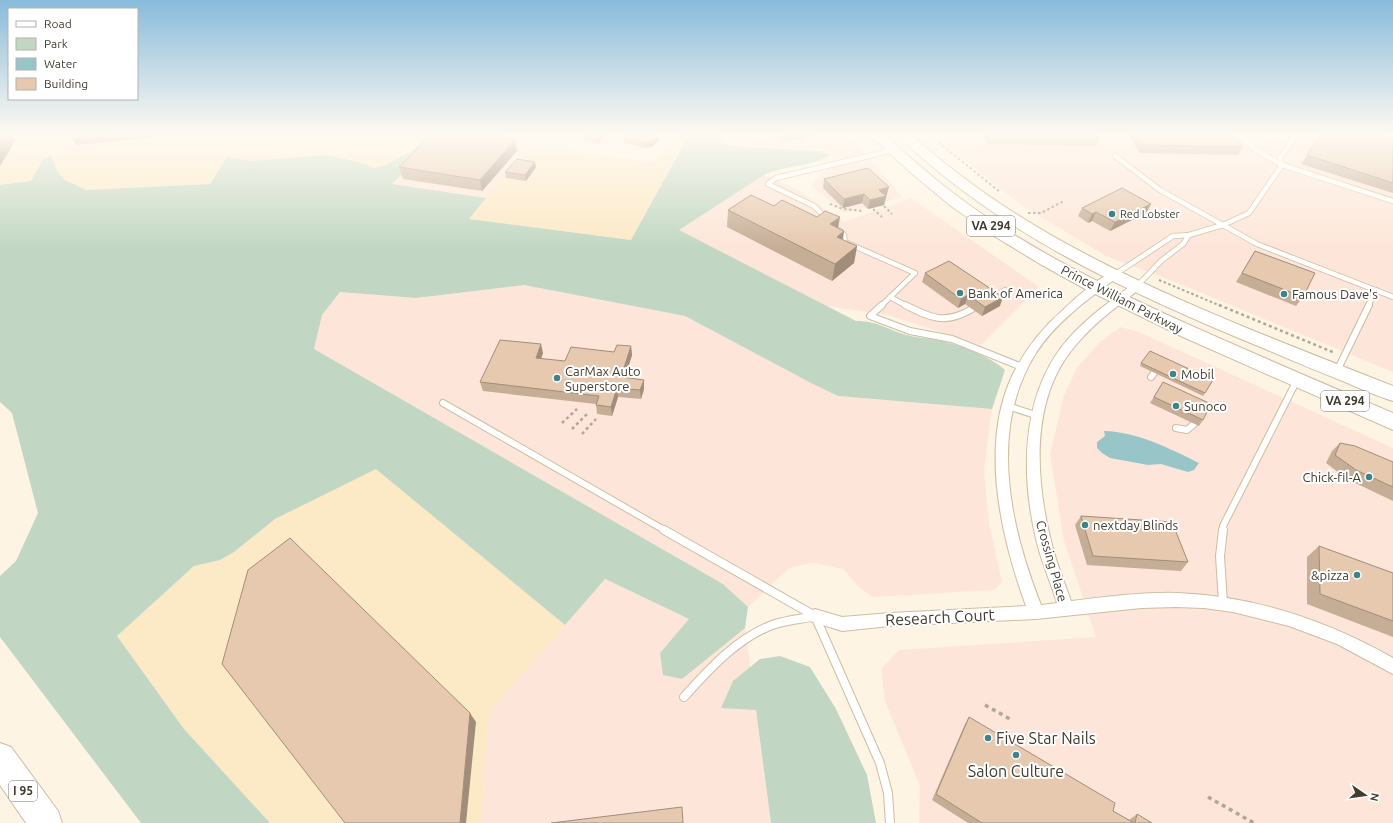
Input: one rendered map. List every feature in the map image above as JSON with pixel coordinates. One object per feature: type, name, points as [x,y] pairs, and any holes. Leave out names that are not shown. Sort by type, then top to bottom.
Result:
[{"type":"highway","name":"Prince William Parkway","points":[[919,171],[985,222],[1020,245],[1096,288],[1159,319],[1393,422]]},
{"type":"highway","name":"Prince William Parkway","points":[[946,171],[988,202],[1034,232],[1136,286],[1393,394]]},
{"type":"highway","name":"I 95","points":[[0,758],[46,823]]},
{"type":"street","points":[[1036,612],[1020,566],[1005,499],[1003,440],[1008,406],[1022,367],[1038,342],[1061,316],[1114,275]]},
{"type":"street","name":"Crossing Place","points":[[1136,286],[1080,333],[1062,355],[1047,386],[1038,416],[1034,450],[1036,496],[1044,542],[1066,608],[1174,600],[1223,603],[1301,623],[1360,647],[1393,666]]},
{"type":"street","name":"Research Court","points":[[815,616],[842,624],[1036,612],[1066,608]]},
{"type":"lane","points":[[804,171],[776,178],[768,184],[814,206],[844,235],[845,242],[915,273],[870,316],[910,332],[952,339],[1022,367]]},
{"type":"lane","points":[[1135,171],[1160,190],[1257,244],[1393,297]]},
{"type":"lane","points":[[1114,275],[1168,238],[1173,236],[1189,235],[1222,225],[1249,213],[1278,171]]},
{"type":"lane","points":[[1302,171],[1393,201]]},
{"type":"lane","points":[[1136,286],[1161,261],[1182,244],[1189,235]]},
{"type":"lane","points":[[989,299],[1005,290]]},
{"type":"lane","points":[[1337,371],[1376,290]]},
{"type":"lane","points":[[890,297],[923,313],[935,317],[954,318],[972,309]]},
{"type":"lane","points":[[1223,603],[1220,556],[1223,526],[1298,380]]},
{"type":"lane","points":[[443,403],[815,616],[880,763],[887,787],[891,812],[890,823]]},
{"type":"lane","points":[[1008,406],[1038,416]]},
{"type":"lane","points":[[1176,428],[1187,430],[1194,424]]},
{"type":"lane","points":[[684,697],[728,654],[750,636],[774,624],[815,616]]},
{"type":"path","points":[[974,171],[1004,196]]},
{"type":"path","points":[[1034,216],[1028,213],[1041,213],[1064,201]]},
{"type":"path","points":[[830,204],[847,210],[863,211]]},
{"type":"path","points":[[884,206],[892,214]]},
{"type":"path","points":[[873,208],[882,217]]},
{"type":"path","points":[[1171,285],[1318,345]]},
{"type":"path","points":[[562,423],[577,409]]},
{"type":"path","points":[[572,429],[587,414]]},
{"type":"path","points":[[582,434],[596,419]]},
{"type":"path","points":[[985,705],[1010,719]]},
{"type":"path","points":[[1208,797],[1254,823]]},
{"type":"shaded area","points":[[0,171],[36,171],[31,181],[0,185]]},
{"type":"shaded area","points":[[56,171],[218,171],[210,184],[87,190],[65,180]]},
{"type":"shaded area","points":[[404,171],[508,171],[486,198],[391,184]]},
{"type":"shaded area","points":[[508,171],[669,171],[631,240],[469,219]]},
{"type":"shaded area","points":[[824,171],[881,171],[902,197],[844,213],[811,185]]},
{"type":"shaded area","points":[[979,171],[1393,171],[1393,372],[1175,282],[1106,256],[1021,205]]},
{"type":"shaded area","points":[[760,173],[798,190],[844,222],[911,198],[1039,287],[981,345],[888,315],[807,303],[674,234]]},
{"type":"shaded area","points":[[524,285],[685,316],[838,396],[992,409],[984,470],[989,524],[1002,582],[994,590],[873,597],[860,588],[843,569],[813,563],[789,568],[748,607],[723,584],[314,349],[322,315],[340,292],[416,298]]},
{"type":"shaded area","points":[[1120,327],[1139,332],[1393,448],[1393,823],[919,823],[920,786],[885,701],[881,669],[899,650],[1096,637],[1064,541],[1050,454],[1064,395],[1077,368],[1099,343]]},
{"type":"shaded area","points":[[376,468],[565,625],[489,713],[481,823],[270,823],[184,729],[117,636],[194,566],[220,560],[234,552],[275,519]]},
{"type":"shaded area","points":[[604,579],[689,619],[745,628],[771,823],[481,823],[489,713]]},
{"type":"green space","points":[[36,171],[57,171],[65,180],[87,190],[210,184],[218,171],[405,171],[392,184],[486,198],[469,219],[631,240],[669,171],[774,171],[764,175],[679,230],[856,321],[871,322],[911,336],[954,344],[982,355],[1005,370],[992,409],[838,396],[685,316],[524,285],[416,298],[340,292],[322,315],[314,349],[723,584],[748,607],[745,628],[682,679],[663,675],[660,653],[689,619],[605,579],[565,625],[376,469],[275,519],[234,552],[220,560],[194,566],[117,636],[184,729],[270,823],[141,823],[0,637],[0,576],[16,561],[38,513],[12,413],[0,402],[0,185],[31,181]]},
{"type":"green space","points":[[780,656],[810,667],[836,709],[867,775],[876,823],[771,823],[756,710],[721,708],[733,681],[760,659]]},
{"type":"water","points":[[1104,431],[1129,434],[1153,442],[1199,463],[1194,470],[1188,472],[1161,464],[1148,465],[1110,458],[1097,448],[1097,442],[1105,436]]},
{"type":"building","points":[[426,171],[488,171],[480,180]]},
{"type":"building","points":[[506,171],[528,171],[525,175]]},
{"type":"building","points":[[854,171],[872,171],[889,187],[879,190],[886,196],[870,200],[864,194],[844,199],[824,179]]},
{"type":"building","points":[[1357,171],[1393,171],[1393,183]]},
{"type":"building","points":[[1122,188],[1151,204],[1115,222],[1096,212],[1092,214],[1082,208]]},
{"type":"building","points":[[751,195],[774,206],[782,200],[817,217],[825,211],[840,217],[830,224],[844,231],[837,237],[857,246],[835,264],[728,210]]},
{"type":"building","points":[[1255,251],[1315,273],[1303,297],[1242,273]]},
{"type":"building","points":[[949,261],[1003,297],[985,307],[968,295],[961,299],[925,273]]},
{"type":"building","name":"CarMax Auto Superstore","points":[[500,340],[541,344],[536,358],[565,361],[571,347],[614,352],[617,345],[631,346],[621,377],[644,380],[640,390],[617,388],[611,407],[596,405],[599,396],[480,382]]},
{"type":"building","points":[[1150,351],[1213,380],[1205,393],[1141,363]]},
{"type":"building","points":[[1163,382],[1211,404],[1203,420],[1154,397]]},
{"type":"building","points":[[1340,443],[1355,446],[1393,462],[1393,487],[1356,470],[1335,455]]},
{"type":"building","points":[[1081,516],[1172,522],[1188,562],[1093,556]]},
{"type":"building","points":[[290,538],[470,713],[460,823],[345,823],[222,664],[248,570]]},
{"type":"building","points":[[1319,546],[1393,573],[1393,621],[1320,594]]},
{"type":"building","points":[[969,717],[1115,803],[1113,811],[1134,823],[982,823],[936,794]]},
{"type":"building","points":[[682,807],[683,823],[551,823]]},
{"type":"building","points":[[1137,814],[1152,823],[1135,823]]},
{"type":"place","name":"Red Lobster","points":[[1112,214]]},
{"type":"place","name":"Bank of America","points":[[960,293]]},
{"type":"place","name":"Famous Dave's","points":[[1284,294]]},
{"type":"place","name":"Mobil","points":[[1173,374]]},
{"type":"place","name":"CarMax Auto Superstore","points":[[557,378]]},
{"type":"place","name":"Sunoco","points":[[1176,406]]},
{"type":"place","name":"Chick-fil-A","points":[[1369,477]]},
{"type":"place","name":"nextday Blinds","points":[[1085,525]]},
{"type":"place","name":"&pizza","points":[[1357,575]]},
{"type":"place","name":"Five Star Nails","points":[[988,738]]},
{"type":"place","name":"Salon Culture","points":[[1016,755]]}]
